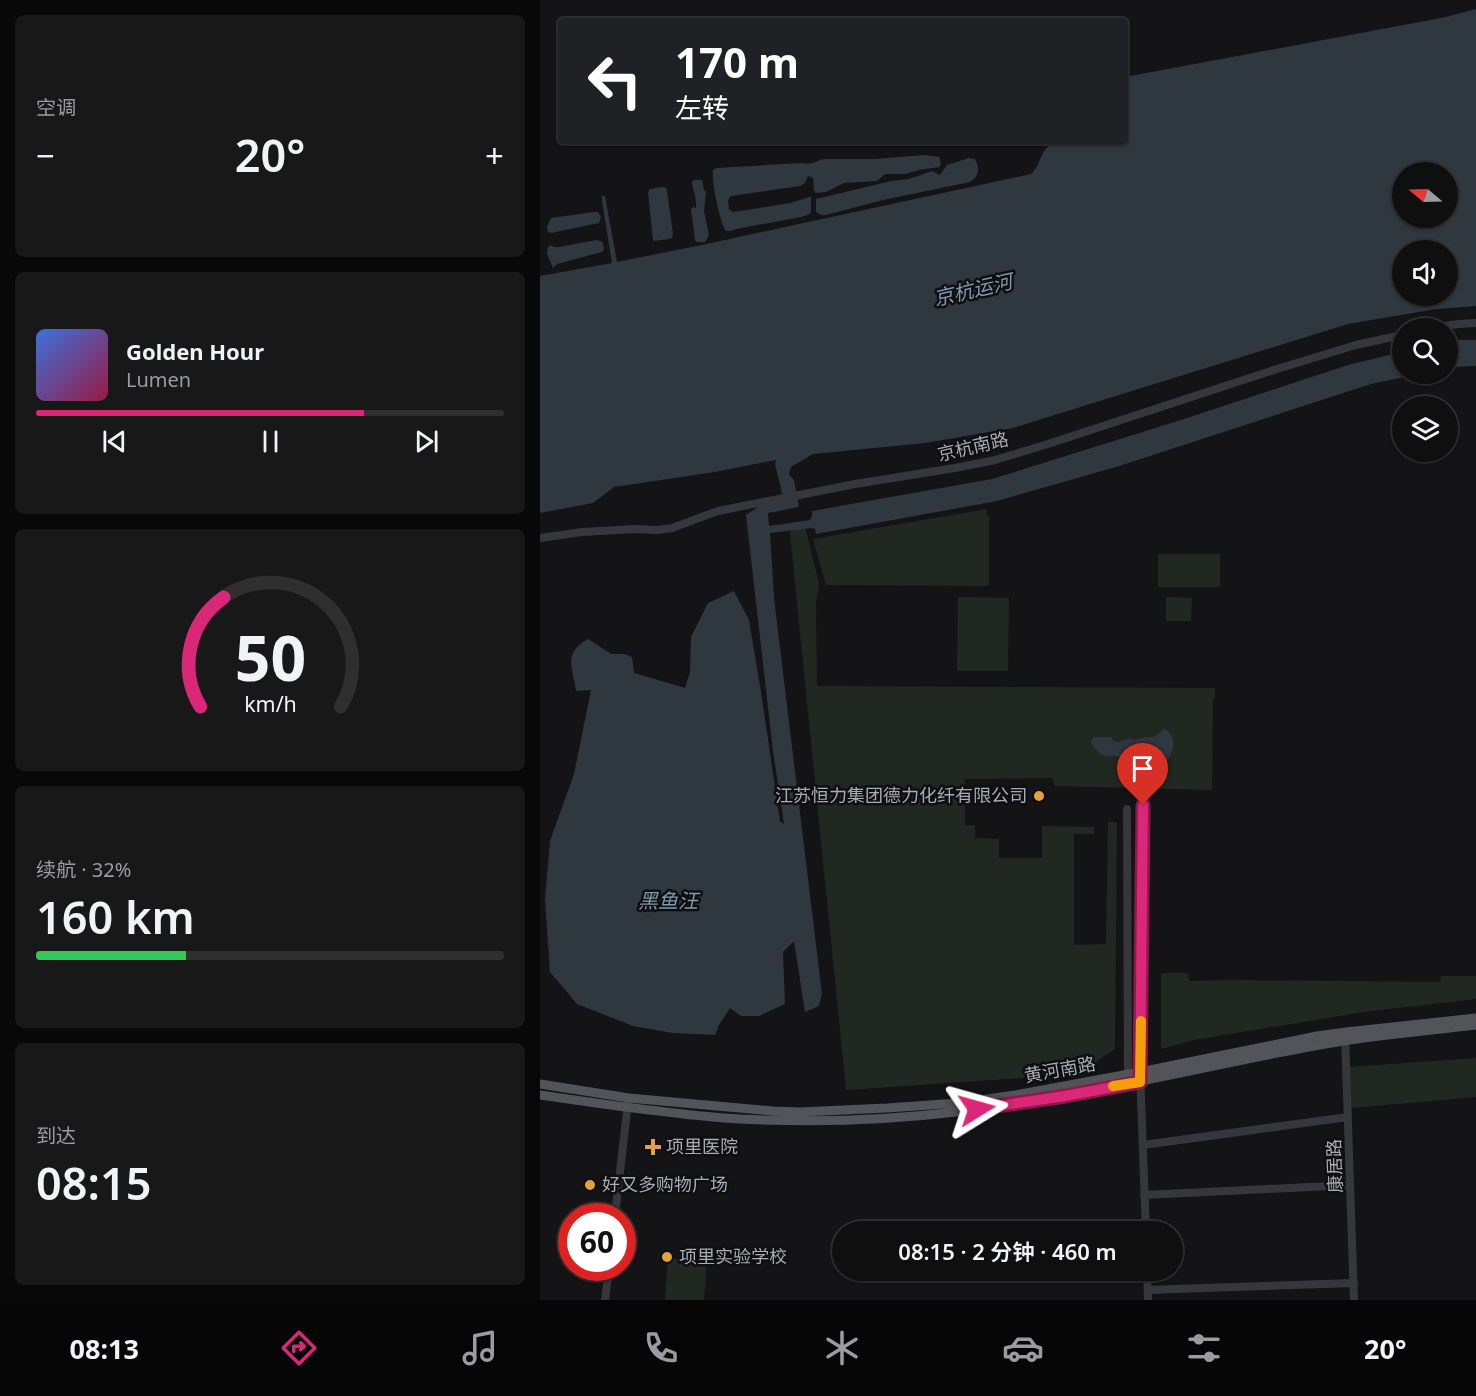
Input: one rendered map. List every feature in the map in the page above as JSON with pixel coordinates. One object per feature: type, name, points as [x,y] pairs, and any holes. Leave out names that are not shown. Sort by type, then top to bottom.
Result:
[{"type":"main road","name":"黄河南路","points":[[1345,1036],[1476,1018]]},
{"type":"main road","name":"黄河南路","points":[[540,1095],[628,1103],[791,1112],[958,1103],[1140,1077],[1317,1036],[1345,1036],[1476,1025]]},
{"type":"main road","name":"黄河南路","points":[[540,1084],[628,1103]]},
{"type":"street","points":[[1458,324],[1476,323]]},
{"type":"street","name":"京杭南路","points":[[540,538],[582,532],[672,528],[718,511],[995,460],[1277,369],[1356,345],[1392,337]]},
{"type":"street","points":[[1143,805],[1140,1077],[1145,1221]]},
{"type":"street","points":[[1127,808],[1128,1079]]},
{"type":"street","name":"康居路","points":[[1345,1036],[1354,1300]]},
{"type":"street","points":[[616,1203],[628,1103]]},
{"type":"street","points":[[1143,1145],[1348,1117]]},
{"type":"street","points":[[1144,1195],[1350,1185]]},
{"type":"street","points":[[605,1300],[607,1281]]},
{"type":"street","points":[[1148,1281],[1148,1300]]},
{"type":"street","points":[[1148,1290],[1354,1283]]},
{"type":"shaded area","points":[[987,509],[986,515],[989,515],[989,586],[826,585],[813,539]]},
{"type":"shaded area","points":[[804,522],[819,584],[816,603],[817,686],[1215,688],[1212,790],[1055,786],[1052,778],[965,779],[965,825],[975,825],[975,838],[999,839],[999,858],[1042,858],[1042,826],[1094,827],[1094,834],[1074,834],[1074,945],[1106,944],[1108,822],[1117,822],[1115,1049],[1098,1060],[1097,1065],[1021,1078],[846,1090],[789,523]]},
{"type":"shaded area","points":[[1158,554],[1220,554],[1220,587],[1158,587]]},
{"type":"shaded area","points":[[958,597],[1009,598],[1008,671],[957,671]]},
{"type":"shaded area","points":[[1166,597],[1192,598],[1191,621],[1166,621]]},
{"type":"shaded area","points":[[1161,973],[1188,973],[1189,981],[1440,982],[1441,976],[1476,976],[1476,999],[1363,1012],[1194,1040],[1161,1049]]},
{"type":"shaded area","points":[[1476,1058],[1476,1097],[1351,1108],[1349,1067]]},
{"type":"shaded area","points":[[668,1258],[707,1262],[704,1300],[665,1300]]},
{"type":"water","points":[[1476,9],[1476,306],[1436,309],[1348,324],[1013,428],[925,443],[813,454],[791,467],[789,474],[794,480],[799,507],[768,513],[769,526],[810,520],[812,511],[992,479],[1348,365],[1392,354],[1392,380],[1371,384],[1116,467],[997,501],[816,534],[815,529],[811,528],[770,533],[774,598],[822,994],[819,1006],[805,1012],[794,941],[783,952],[785,1004],[759,1016],[741,1016],[730,1008],[715,1035],[673,1033],[633,1026],[577,1004],[550,972],[545,899],[550,841],[574,774],[591,690],[576,691],[572,656],[575,650],[588,639],[611,654],[624,654],[632,657],[634,673],[685,688],[690,672],[691,637],[708,603],[734,591],[749,620],[780,821],[784,824],[773,751],[746,515],[761,505],[784,501],[776,460],[715,472],[614,487],[593,503],[540,513],[540,276],[612,263],[602,196],[605,196],[617,262],[1031,174],[1046,149],[1055,144],[1128,144],[1128,76],[1446,17]]},
{"type":"water","points":[[925,155],[939,157],[941,164],[939,167],[905,174],[885,174],[877,181],[844,183],[826,192],[816,193],[813,178],[808,176],[805,183],[800,186],[731,196],[728,200],[729,209],[733,212],[791,203],[811,197],[810,214],[801,217],[731,231],[726,231],[721,220],[713,175],[713,170],[717,168],[808,164],[824,159],[874,159]]},
{"type":"water","points":[[969,158],[975,159],[978,166],[977,175],[970,182],[883,200],[826,215],[816,212],[816,199],[891,181],[909,179],[932,171],[940,175],[947,165]]},
{"type":"water","points":[[702,180],[706,192],[704,211],[709,235],[705,242],[695,240],[691,209],[696,208],[692,182]]},
{"type":"water","points":[[662,187],[667,191],[673,234],[672,238],[653,241],[648,192],[650,189]]},
{"type":"water","points":[[598,212],[601,217],[599,223],[548,232],[547,227],[551,218]]},
{"type":"water","points":[[596,240],[603,243],[602,252],[557,264],[553,268],[547,254],[548,247],[551,245],[559,247]]},
{"type":"water","points":[[1458,340],[1476,340],[1476,366],[1458,367]]},
{"type":"water","points":[[1164,728],[1172,736],[1173,748],[1169,758],[1152,770],[1138,769],[1123,758],[1103,756],[1091,742],[1093,737],[1111,737],[1113,741],[1119,742],[1131,738],[1135,740],[1152,737]]},
{"type":"slow traffic","points":[[1113,1086],[1140,1082],[1141,1021]]},
{"type":"place","name":"江苏恒力集团德力化纤有限公司","points":[[1039,796]]},
{"type":"place","name":"项里医院","points":[[653,1147]]},
{"type":"place","name":"好又多购物广场","points":[[590,1185]]},
{"type":"place","name":"项里实验学校","points":[[667,1257]]},
{"type":"route","points":[[977,1109],[1140,1082],[1143,805]]},
{"type":"water label","name":"京杭运河","points":[[973,290]]},
{"type":"water label","name":"黑鱼汪","points":[[668,901]]}]
